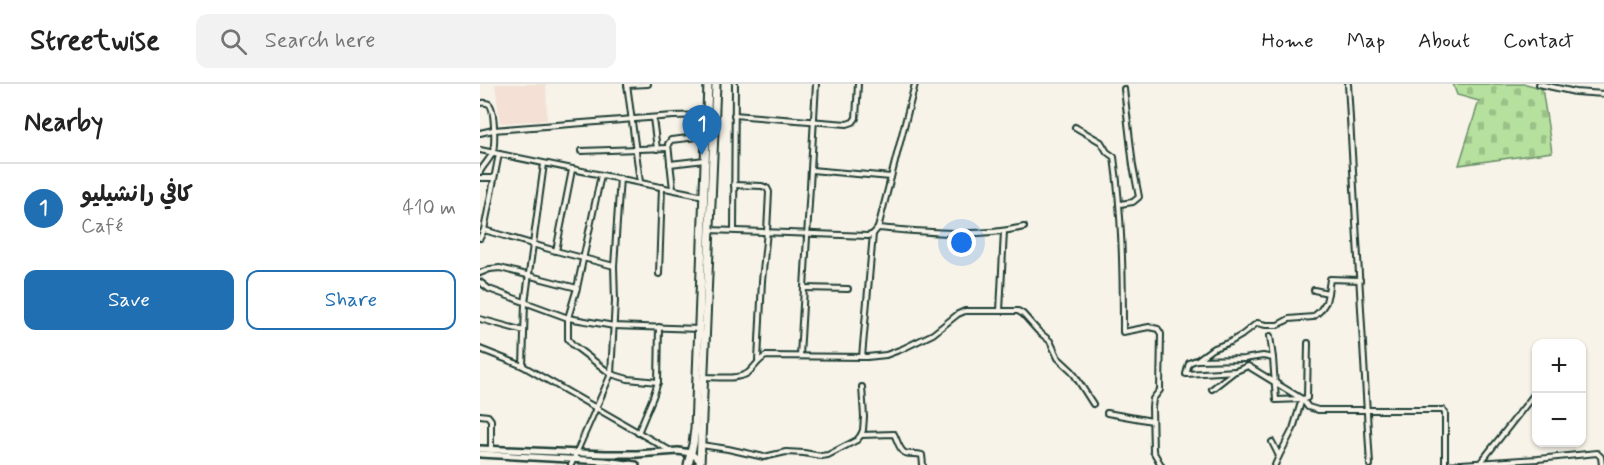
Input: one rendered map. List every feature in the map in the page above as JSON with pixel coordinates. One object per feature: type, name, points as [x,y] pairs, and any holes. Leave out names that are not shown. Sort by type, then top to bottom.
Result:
[{"type":"highway","points":[[701,464],[706,230],[704,196],[708,84]]},
{"type":"highway","points":[[688,465],[695,429],[716,84]]},
{"type":"street","points":[[640,182],[627,85],[648,84]]},
{"type":"street","points":[[734,230],[735,84]]},
{"type":"street","points":[[800,356],[816,84]]},
{"type":"street","points":[[734,115],[847,124],[856,118],[858,84]]},
{"type":"street","points":[[706,230],[868,236],[873,234],[878,228],[915,84]]},
{"type":"street","points":[[1348,84],[1370,465]]},
{"type":"street","points":[[1539,84],[1575,92],[1604,94]]},
{"type":"street","points":[[1120,204],[1133,202],[1139,197],[1124,89]]},
{"type":"street","points":[[480,103],[490,104],[494,110],[493,153],[480,172]]},
{"type":"street","points":[[480,132],[708,115]]},
{"type":"street","points":[[653,118],[657,149]]},
{"type":"street","points":[[1075,127],[1101,142],[1107,152],[1114,157],[1120,204],[1123,332],[1149,327],[1158,329],[1161,334],[1160,390],[1152,399],[1153,451],[1161,465]]},
{"type":"street","points":[[673,189],[668,144],[672,140],[707,136]]},
{"type":"street","points":[[581,151],[668,148]]},
{"type":"street","points":[[480,150],[704,196]]},
{"type":"street","points":[[480,238],[484,230],[499,154]]},
{"type":"street","points":[[670,164],[706,160]]},
{"type":"street","points":[[523,366],[525,303],[544,164]]},
{"type":"street","points":[[556,251],[572,170]]},
{"type":"street","points":[[811,170],[891,177]]},
{"type":"street","points":[[601,175],[577,288],[568,318],[568,335],[570,342],[611,374],[658,382]]},
{"type":"street","points":[[480,178],[494,178]]},
{"type":"street","points":[[573,459],[611,374],[614,266],[620,178]]},
{"type":"street","points":[[734,185],[762,186],[769,192],[758,362]]},
{"type":"street","points":[[659,274],[662,187]]},
{"type":"street","points":[[878,228],[939,233],[1004,231],[1024,226]]},
{"type":"street","points":[[484,230],[614,266]]},
{"type":"street","points":[[1000,311],[1004,231]]},
{"type":"street","points":[[862,357],[873,234]]},
{"type":"street","points":[[480,273],[500,268],[577,288]]},
{"type":"street","points":[[1236,371],[1186,374],[1189,363],[1242,335],[1257,323],[1278,325],[1289,319],[1313,316],[1326,302],[1330,279],[1360,280]]},
{"type":"street","points":[[480,282],[489,289],[568,318],[614,326],[700,329]]},
{"type":"street","points":[[804,288],[848,289]]},
{"type":"street","points":[[1314,290],[1328,293]]},
{"type":"street","points":[[703,377],[742,376],[766,356],[862,357],[894,353],[933,334],[965,311],[1017,311],[1023,314],[1050,341],[1058,358],[1071,371],[1093,404]]},
{"type":"street","points":[[480,319],[524,331]]},
{"type":"street","points":[[638,433],[658,382],[659,327]]},
{"type":"street","points":[[1270,336],[1276,400],[1307,398],[1308,343]]},
{"type":"street","points":[[480,349],[523,366],[671,451]]},
{"type":"street","points":[[1196,360],[1244,359],[1263,356],[1273,358]]},
{"type":"street","points":[[1212,389],[1236,371],[1248,366],[1302,399],[1308,407],[1318,410],[1443,410],[1445,413],[1445,465],[1597,453],[1601,457],[1602,465]]},
{"type":"street","points":[[700,445],[764,457],[792,452],[821,456],[835,452],[857,440],[861,435],[864,417],[862,387]]},
{"type":"street","points":[[1481,462],[1535,393]]},
{"type":"street","points":[[1275,465],[1293,429],[1302,399]]},
{"type":"street","points":[[1107,413],[1152,421]]},
{"type":"street","points":[[480,414],[488,416],[491,420],[491,449]]},
{"type":"street","points":[[861,435],[894,434],[902,451],[922,455],[923,465]]},
{"type":"street","points":[[1272,442],[1279,456]]},
{"type":"street","points":[[480,449],[573,459],[671,451],[691,453],[701,464]]},
{"type":"street","points":[[480,454],[636,465]]},
{"type":"shaded area","points":[[495,84],[546,84],[547,120],[500,123]]},
{"type":"green space","points":[[1453,84],[1526,84],[1542,88],[1552,152],[1459,165],[1479,101],[1457,95]]},
{"type":"place","name":"كافي رانشيليو","points":[[702,155]]}]
